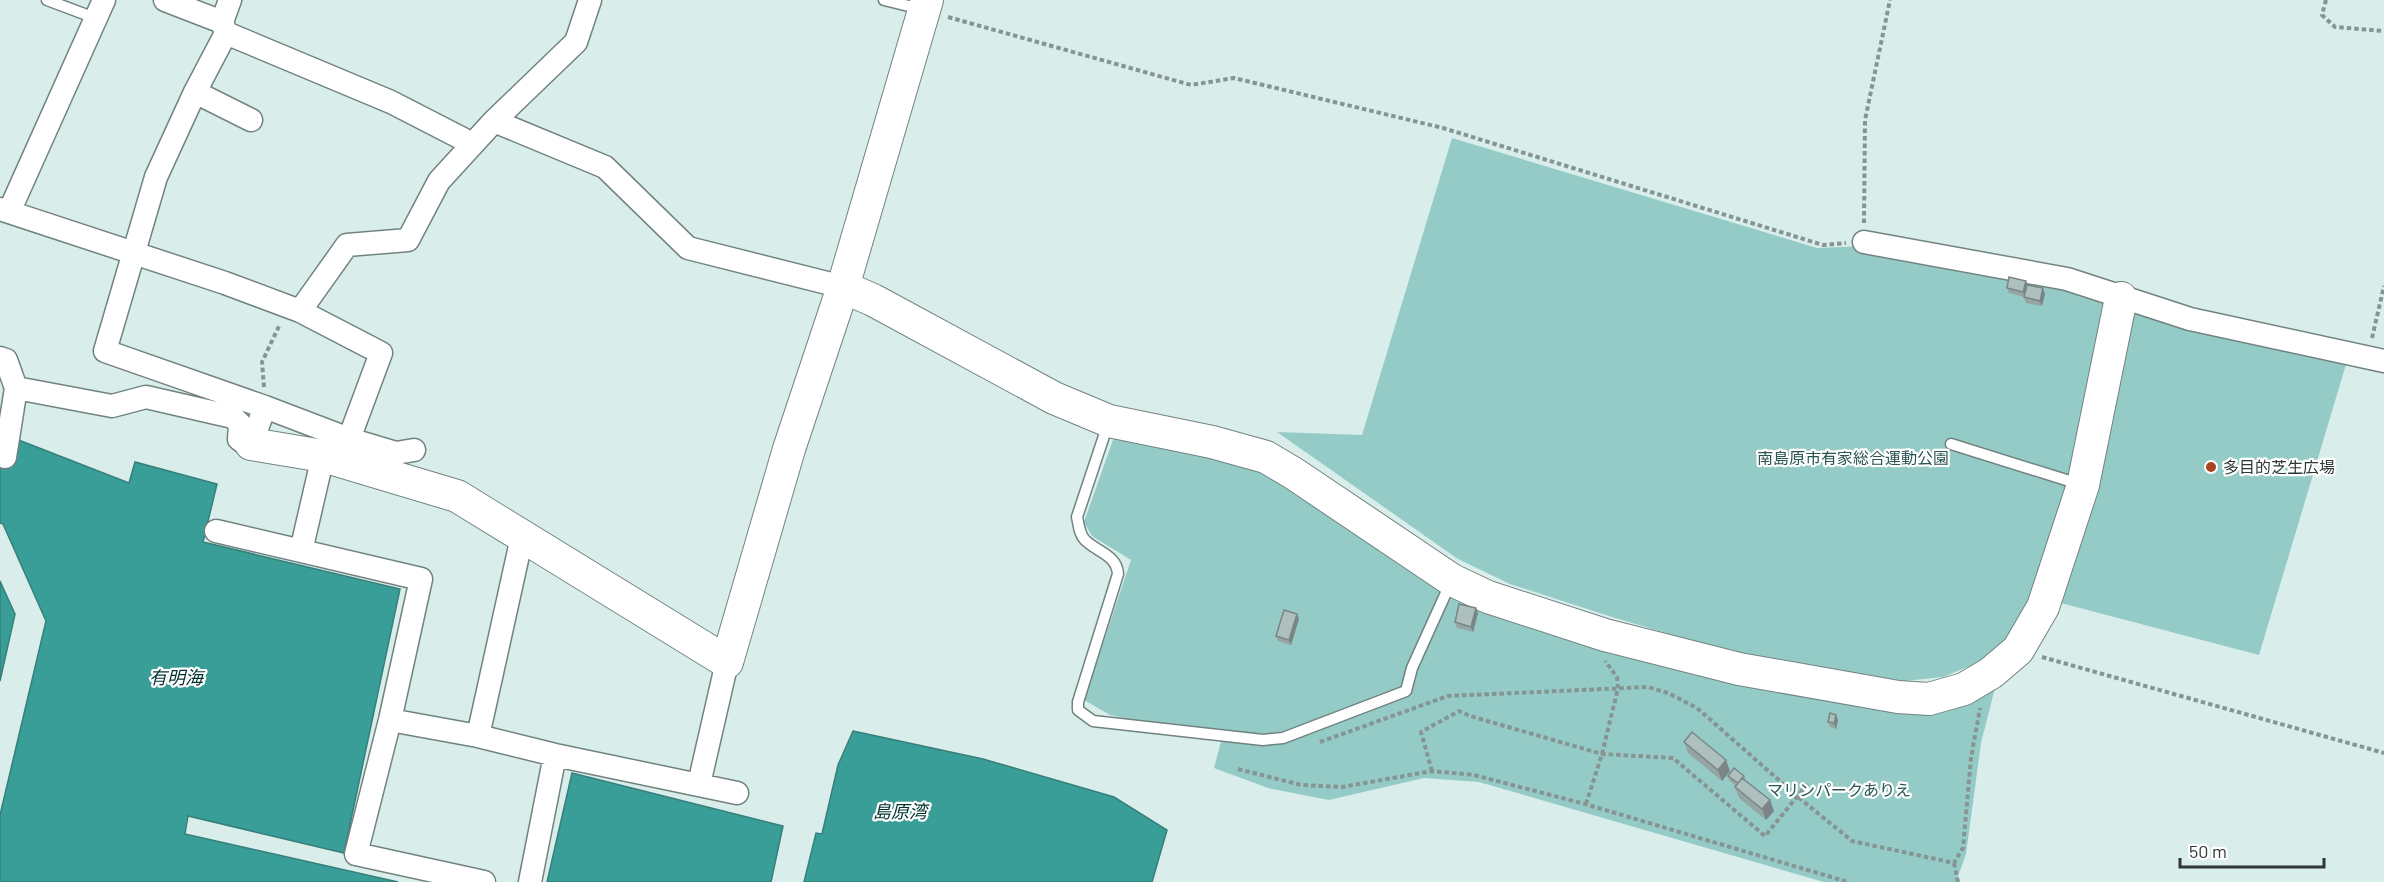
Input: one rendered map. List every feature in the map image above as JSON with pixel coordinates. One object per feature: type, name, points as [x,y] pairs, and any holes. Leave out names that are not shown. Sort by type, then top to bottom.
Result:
[{"type":"street","points":[[165,0],[391,102],[463,139],[470,147]]},
{"type":"street","points":[[230,0],[224,27],[156,177],[105,351],[349,439],[396,453],[414,450]]},
{"type":"street","points":[[294,309],[347,245],[408,240],[439,181],[494,121],[576,42],[590,0]]},
{"type":"street","points":[[699,784],[727,662],[789,449],[843,287],[925,5]]},
{"type":"street","points":[[99,9],[4,210],[225,283],[294,309],[381,353],[349,439]]},
{"type":"street","points":[[195,92],[251,120]]},
{"type":"street","points":[[494,121],[605,167],[688,248],[843,287],[873,300],[1054,398],[1109,421],[1212,442],[1266,457],[1452,580],[1488,597],[1605,635],[1739,669],[1898,697],[1929,699],[1964,689],[1991,673],[2018,650],[2043,607],[2083,485],[2121,298]]},
{"type":"street","points":[[1864,242],[2067,279],[2190,319],[2376,359]]},
{"type":"street","points":[[0,358],[6,360],[16,388],[5,457]]},
{"type":"street","points":[[16,388],[112,406],[146,397],[233,417],[239,421],[239,439],[243,442],[322,456],[457,496],[727,662]]},
{"type":"street","points":[[251,444],[265,407]]},
{"type":"street","points":[[301,551],[322,456]]},
{"type":"street","points":[[216,531],[421,579],[390,720],[356,854],[484,882]]},
{"type":"street","points":[[478,736],[522,537]]},
{"type":"street","points":[[390,720],[478,736],[555,755],[737,793]]},
{"type":"street","points":[[531,882],[555,755]]},
{"type":"lane","points":[[47,0],[99,9]]},
{"type":"lane","points":[[884,0],[925,5]]},
{"type":"lane","points":[[1109,421],[1077,517],[1084,539],[1111,558],[1118,566],[1118,574],[1078,702],[1078,710],[1093,722],[1263,740],[1283,738],[1406,692],[1412,668],[1452,580]]},
{"type":"lane","points":[[1951,444],[2083,485]]},
{"type":"path","points":[[925,5],[1191,85],[1234,78],[1443,128],[1823,245],[1864,242],[1865,120],[1890,0]]},
{"type":"path","points":[[2326,0],[2322,15],[2335,27],[2384,32]]},
{"type":"path","points":[[2376,359],[2384,286]]},
{"type":"path","points":[[265,407],[262,362],[294,309]]},
{"type":"path","points":[[1586,804],[1602,754],[1618,687],[1617,677],[1602,657],[1605,635]]},
{"type":"path","points":[[2018,650],[2384,753]]},
{"type":"path","points":[[1958,882],[1953,863],[1963,848],[1975,732],[1991,673]]},
{"type":"path","points":[[1309,745],[1448,696],[1648,687],[1668,693],[1697,708],[1797,797],[1852,840],[1953,863]]},
{"type":"path","points":[[1432,771],[1421,732],[1460,711],[1470,716],[1602,754],[1673,758],[1765,836],[1809,783]]},
{"type":"path","points":[[1238,769],[1301,785],[1342,787],[1432,771],[1474,775],[1586,804],[1848,882]]},
{"type":"green space","name":"南島原市有家総合運動公園","points":[[1452,138],[1817,248],[1866,246],[2076,287],[2347,361],[2259,655],[2038,597],[2026,617],[1994,653],[1943,677],[1904,681],[1733,653],[1510,584],[1458,559],[1277,432],[1362,435]]},
{"type":"green space","name":"マリンパークありえ","points":[[1114,437],[1271,470],[1420,572],[1896,706],[1996,684],[1981,743],[1966,854],[1956,882],[1824,882],[1479,782],[1424,778],[1329,800],[1268,788],[1214,768],[1224,730],[1142,722],[1110,715],[1084,700],[1131,560],[1092,536],[1084,522]]},
{"type":"water","name":"有明海","points":[[16,439],[129,483],[135,462],[217,484],[203,542],[400,589],[344,853],[188,816],[185,834],[398,882],[0,882],[0,815],[46,621],[3,524],[0,523],[0,462],[15,463]]},
{"type":"water","points":[[0,581],[15,614],[0,681]]},
{"type":"water","name":"島原湾","points":[[853,731],[983,759],[1114,797],[1167,830],[1152,882],[804,882],[816,833],[822,834],[838,765]]},
{"type":"water","points":[[572,773],[783,826],[771,882],[547,882]]},
{"type":"building","points":[[2009,277],[2026,281],[2023,292],[2007,288]]},
{"type":"building","points":[[2027,285],[2043,288],[2040,301],[2024,297]]},
{"type":"building","points":[[1459,604],[1476,608],[1471,627],[1455,622]]},
{"type":"building","points":[[1284,610],[1297,614],[1289,640],[1276,636]]},
{"type":"building","points":[[1830,713],[1836,715],[1834,723],[1828,722]]},
{"type":"building","points":[[1692,732],[1726,760],[1718,770],[1684,742]]},
{"type":"building","points":[[1734,768],[1744,776],[1738,783],[1728,776]]},
{"type":"building","points":[[1742,778],[1770,800],[1762,809],[1735,787]]},
{"type":"place","name":"多目的芝生広場","points":[[2211,467]]}]
